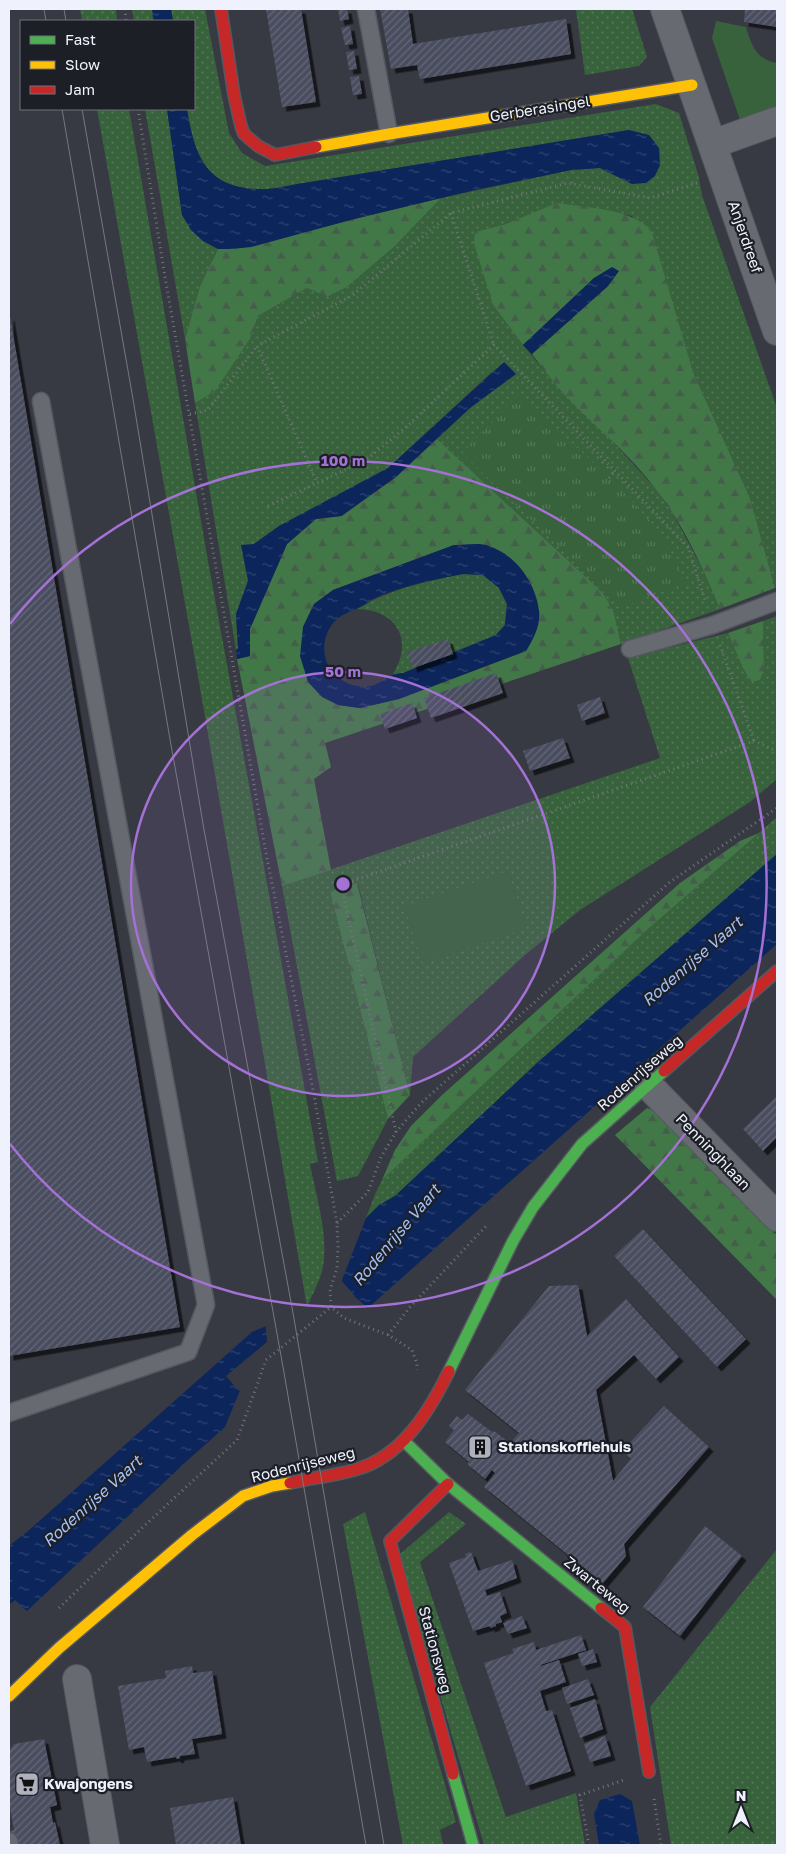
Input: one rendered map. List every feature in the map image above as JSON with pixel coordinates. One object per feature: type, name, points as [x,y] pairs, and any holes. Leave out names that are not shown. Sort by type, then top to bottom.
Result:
[{"type":"street","name":"Gerberasingel","points":[[221,9],[236,108],[242,132],[259,149],[275,155],[389,134],[692,84]]},
{"type":"street","name":"Anjerdreef","points":[[665,9],[777,331]]},
{"type":"street","points":[[713,144],[777,121]]},
{"type":"street","name":"Rodenrijseweg","points":[[9,1696],[59,1648],[192,1535],[243,1496],[272,1486],[356,1470],[384,1457],[404,1441],[435,1400],[513,1241],[533,1207],[582,1144],[777,971]]},
{"type":"street","name":"Penninghlaan","points":[[649,1086],[777,1217]]},
{"type":"street","name":"Zwarteweg","points":[[404,1441],[448,1484],[625,1627],[649,1772]]},
{"type":"street","name":"Stationsweg","points":[[448,1484],[390,1541],[474,1845]]},
{"type":"street","points":[[77,1679],[106,1845]]},
{"type":"lane","points":[[366,9],[389,134]]},
{"type":"lane","points":[[9,1413],[188,1352],[206,1305],[41,401]]},
{"type":"lane","points":[[630,649],[713,624],[777,601]]},
{"type":"path","points":[[138,110],[165,277],[266,853],[309,1069],[336,1223],[338,1247],[336,1268],[330,1290],[331,1307],[354,1323],[388,1335],[412,1350],[417,1364],[417,1375]]},
{"type":"path","points":[[190,414],[208,410],[257,346],[352,294],[451,213],[568,183],[650,198],[724,175]]},
{"type":"path","points":[[451,213],[494,345],[688,547],[754,741]]},
{"type":"path","points":[[268,506],[366,460],[405,428],[494,345]]},
{"type":"path","points":[[257,346],[317,483]]},
{"type":"path","points":[[609,478],[615,471]]},
{"type":"path","points":[[396,1132],[341,885],[754,741],[777,751]]},
{"type":"path","points":[[336,1223],[368,1192],[381,1158],[396,1132],[428,1097],[670,882],[777,808]]},
{"type":"path","points":[[388,1335],[410,1307],[492,1220]]},
{"type":"path","points":[[55,1612],[143,1526],[237,1440],[266,1360],[331,1307]]},
{"type":"path","points":[[589,1845],[580,1795],[649,1772],[661,1845]]},
{"type":"green space","points":[[80,9],[116,9],[117,20],[82,20]]},
{"type":"green space","points":[[132,9],[152,9],[153,20],[134,20]]},
{"type":"green space","points":[[171,9],[205,9],[229,133],[242,153],[265,166],[656,104],[679,113],[698,174],[702,195],[777,408],[777,587],[775,588],[750,498],[693,372],[632,216],[596,209],[506,224],[475,232],[493,305],[563,393],[599,427],[657,490],[672,512],[702,568],[720,609],[621,644],[613,609],[602,592],[436,438],[470,408],[494,370],[388,468],[279,526],[254,544],[248,581],[236,614],[238,649],[236,650],[195,403],[215,390],[250,339],[258,316],[307,288],[327,297],[347,287],[395,246],[441,198],[571,170],[600,168],[632,184],[629,130],[275,188],[240,187],[214,175],[205,165],[199,153],[187,110],[195,110],[195,20],[173,20]]},
{"type":"green space","points":[[576,9],[632,9],[647,57],[639,66],[585,75]]},
{"type":"green space","points":[[716,21],[746,27],[756,51],[764,59],[777,63],[777,110],[741,123],[712,38]]},
{"type":"green space","points":[[97,110],[129,110],[208,561],[318,1162],[310,1164],[321,1218],[324,1259],[321,1275],[307,1307],[196,665]]},
{"type":"green space","points":[[145,110],[167,110],[182,215],[203,241],[218,249],[200,286],[185,339]]},
{"type":"green space","points":[[441,198],[395,246],[347,287],[327,297],[307,288],[258,316],[250,339],[215,391],[195,403],[185,339],[200,286],[218,249],[232,249]]},
{"type":"green space","points":[[557,203],[609,210],[623,214],[645,225],[652,233],[693,372],[750,498],[775,588],[720,609],[685,534],[668,505],[624,453],[563,393],[532,354],[608,286],[618,271],[594,278],[523,345],[493,305],[474,243],[475,232],[506,224]]},
{"type":"green space","points":[[520,394],[616,484],[662,534],[685,583],[622,607],[462,453]]},
{"type":"green space","points":[[436,438],[602,592],[613,609],[621,644],[325,743],[331,767],[314,779],[331,870],[282,886],[237,659],[250,656],[250,629],[287,544],[316,519],[342,516],[396,477]],"holes":[[[454,545],[539,613],[526,651],[399,699],[360,708],[338,705],[303,627],[314,604],[333,590]]]},
{"type":"green space","points":[[463,574],[483,575],[499,588],[507,604],[505,625],[496,635],[403,674],[393,674],[402,650],[398,629],[392,621],[382,615],[357,609],[396,591]]},
{"type":"green space","points":[[777,616],[777,779],[750,802],[580,910],[525,955],[413,1057],[410,1095],[358,884],[330,892],[388,1119],[358,1176],[337,1181],[282,886],[660,758],[628,658],[728,633],[742,666],[764,668],[763,621]]},
{"type":"green space","points":[[763,621],[764,668],[760,680],[751,682],[728,633]]},
{"type":"green space","points":[[777,817],[777,854],[537,1063],[395,1196],[379,1205],[366,1218],[382,1180],[648,929]]},
{"type":"green space","points":[[759,833],[648,929],[382,1180],[395,1150],[411,1126],[441,1096],[680,883],[740,841]]},
{"type":"green space","points":[[508,871],[527,928],[423,963],[404,906]]},
{"type":"green space","points":[[357,883],[410,1095],[388,1119],[330,892]]},
{"type":"green space","points":[[647,1108],[662,1114],[777,1235],[777,1300],[615,1135]]},
{"type":"green space","points":[[365,1512],[456,1822],[440,1830],[443,1845],[403,1845],[343,1524]]},
{"type":"green space","points":[[449,1512],[466,1524],[420,1562],[506,1817],[576,1793],[585,1845],[484,1845],[399,1555]]},
{"type":"green space","points":[[777,1549],[777,1845],[671,1845],[650,1707]]},
{"type":"water","points":[[152,9],[171,9],[173,20],[154,20]]},
{"type":"water","points":[[167,110],[187,110],[199,153],[205,165],[214,175],[240,187],[258,189],[275,188],[629,130],[649,135],[659,148],[660,165],[655,176],[646,183],[632,184],[600,168],[571,170],[475,190],[358,218],[251,247],[218,249],[203,241],[191,230],[182,215]]},
{"type":"water","points":[[612,267],[619,271],[608,286],[532,354],[523,345],[594,278]]},
{"type":"water","points":[[504,362],[516,374],[470,408],[396,477],[341,516],[316,519],[287,544],[250,629],[250,656],[237,659],[236,614],[248,581],[241,545],[254,544],[279,526],[388,468]]},
{"type":"water","points":[[481,544],[499,550],[523,571],[534,590],[539,611],[539,622],[534,637],[526,651],[399,699],[360,708],[338,705],[322,697],[308,682],[300,656],[303,627],[314,604],[333,590],[454,545]],"holes":[[[463,574],[483,575],[499,588],[507,604],[505,625],[496,635],[403,673],[391,676],[371,686],[365,687],[347,683],[338,677],[328,665],[324,650],[325,639],[332,625],[343,615],[382,595],[405,587]]]},
{"type":"water","name":"Rodenrijse Vaart","points":[[777,854],[777,944],[368,1308],[354,1296],[241,1388],[225,1427],[27,1611],[15,1600],[9,1605],[9,1546],[252,1332],[266,1326],[267,1342],[339,1283],[342,1280],[366,1218],[379,1205],[395,1196],[537,1063]]},
{"type":"water","points":[[620,1794],[632,1801],[640,1845],[599,1845],[594,1814],[600,1800]]},
{"type":"pier","points":[[341,1280],[355,1296],[311,1334],[239,1391],[226,1376],[268,1341],[265,1324],[268,1326],[269,1338]]},
{"type":"building","points":[[266,9],[301,9],[316,102],[282,107]]},
{"type":"building","points":[[338,9],[347,9],[349,19],[340,21]]},
{"type":"building","points":[[380,9],[408,9],[413,44],[566,19],[571,54],[420,79],[417,65],[391,69]]},
{"type":"building","points":[[745,9],[777,9],[777,27],[744,22]]},
{"type":"building","points":[[350,26],[353,44],[345,45],[341,28]]},
{"type":"building","points":[[354,51],[357,69],[349,70],[346,52]]},
{"type":"building","points":[[359,76],[362,94],[353,95],[350,77]]},
{"type":"building","points":[[9,317],[180,1327],[9,1356]]},
{"type":"building","points":[[448,639],[453,654],[413,668],[407,652]]},
{"type":"building","points":[[496,673],[503,693],[431,718],[424,698]]},
{"type":"building","points":[[600,697],[605,713],[582,721],[577,705]]},
{"type":"building","points":[[412,703],[417,718],[385,729],[380,714]]},
{"type":"building","points":[[563,738],[570,758],[530,771],[523,751]]},
{"type":"building","points":[[777,1096],[777,1137],[763,1151],[743,1129]]},
{"type":"building","points":[[643,1229],[746,1339],[717,1367],[614,1256]]},
{"type":"building","points":[[578,1285],[587,1336],[626,1299],[679,1357],[656,1379],[634,1355],[596,1390],[613,1481],[631,1459],[622,1451],[664,1406],[709,1447],[624,1544],[626,1556],[603,1583],[484,1487],[495,1473],[492,1470],[485,1479],[467,1464],[469,1462],[445,1442],[454,1430],[449,1426],[457,1416],[462,1420],[468,1414],[510,1443],[519,1433],[465,1390],[549,1286]]},
{"type":"building","points":[[705,1526],[742,1556],[680,1636],[643,1607]]},
{"type":"building","points":[[471,1552],[478,1571],[512,1560],[517,1578],[485,1590],[487,1596],[500,1592],[507,1613],[500,1616],[502,1622],[496,1624],[496,1626],[473,1631],[449,1563],[466,1557],[465,1554]]},
{"type":"building","points":[[522,1616],[527,1628],[508,1634],[503,1623]]},
{"type":"building","points":[[581,1635],[586,1650],[540,1665],[559,1660],[566,1682],[540,1691],[546,1711],[552,1710],[571,1771],[526,1786],[484,1663],[514,1653],[512,1649],[534,1642],[536,1650]]},
{"type":"building","points":[[593,1649],[597,1662],[582,1666],[578,1654]]},
{"type":"building","points":[[192,1666],[193,1673],[212,1671],[222,1734],[192,1739],[195,1754],[180,1756],[177,1759],[176,1757],[147,1762],[144,1747],[129,1750],[118,1686],[166,1678],[165,1671]]},
{"type":"building","points":[[588,1679],[594,1695],[567,1704],[562,1688]]},
{"type":"building","points":[[595,1699],[603,1729],[580,1738],[570,1708]]},
{"type":"building","points":[[605,1736],[611,1756],[590,1762],[584,1744]]},
{"type":"building","points":[[44,1739],[57,1805],[50,1807],[60,1845],[9,1845],[9,1831],[14,1830],[9,1802],[9,1751],[14,1744]]},
{"type":"building","points":[[233,1797],[241,1845],[176,1845],[170,1808]]},
{"type":"tram line","points":[[44,9],[46,20]]},
{"type":"tram line","points":[[64,9],[66,20]]},
{"type":"tram line","points":[[62,110],[171,745],[283,1367],[366,1845]]},
{"type":"tram line","points":[[82,110],[133,399],[203,824],[293,1313],[384,1845]]},
{"type":"traffic: fast","points":[[449,1371],[513,1241],[533,1207],[582,1144],[664,1071]]},
{"type":"traffic: fast","points":[[404,1441],[448,1484],[601,1608]]},
{"type":"traffic: fast","points":[[453,1774],[473,1845]]},
{"type":"traffic: slow","points":[[316,147],[692,85]]},
{"type":"traffic: slow","points":[[9,1696],[59,1648],[192,1535],[243,1496],[272,1486],[290,1483]]},
{"type":"traffic: jam","points":[[221,9],[234,95],[244,134],[258,146],[275,155],[316,147]]},
{"type":"traffic: jam","points":[[664,1071],[777,971]]},
{"type":"traffic: jam","points":[[290,1483],[354,1470],[371,1464],[386,1455],[412,1431],[423,1417],[449,1371]]},
{"type":"traffic: jam","points":[[448,1484],[390,1541],[453,1774]]},
{"type":"traffic: jam","points":[[601,1608],[625,1627],[649,1772]]},
{"type":"place","name":"Stationskoffiehuis","points":[[480,1447]]},
{"type":"place","name":"Kwajongens","points":[[27,1784]]}]
